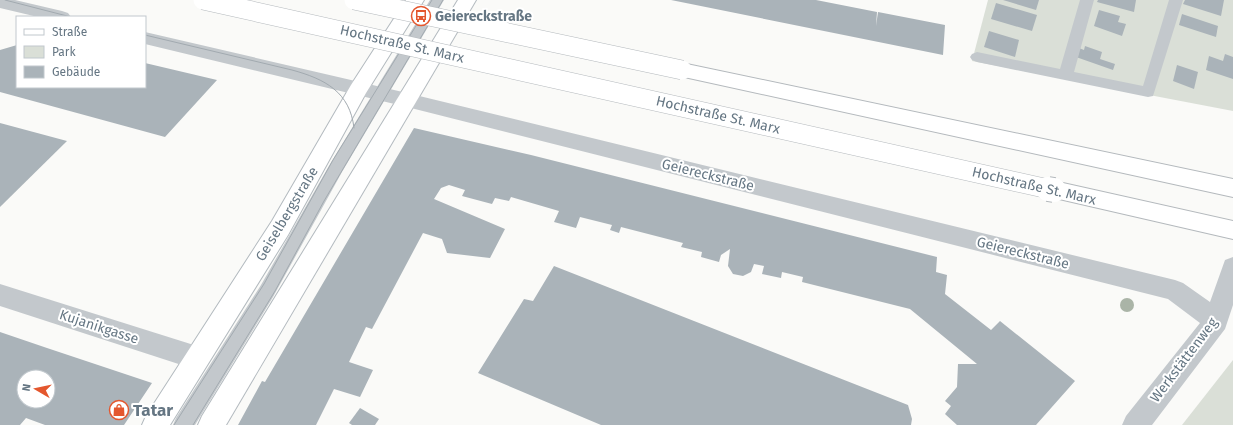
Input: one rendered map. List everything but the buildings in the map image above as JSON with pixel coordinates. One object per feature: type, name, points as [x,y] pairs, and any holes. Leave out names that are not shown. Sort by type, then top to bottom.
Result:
[{"type":"main road","name":"Hochstraße St. Marx","points":[[203,0],[1233,230]]},
{"type":"main road","points":[[354,0],[1233,188]]},
{"type":"main road","name":"Geiselbergstraße","points":[[155,425],[280,228],[358,90],[415,0]]},
{"type":"main road","points":[[211,425],[467,0]]},
{"type":"street","points":[[0,2],[58,16]]},
{"type":"street","name":"Geiereckstraße","points":[[146,38],[358,90],[407,100],[1175,290],[1216,321]]},
{"type":"street","name":"Werkstättenweg","points":[[1135,425],[1216,321],[1233,267]]},
{"type":"street","name":"Kujanikgasse","points":[[0,296],[198,358]]},
{"type":"lane","points":[[183,425],[266,291],[336,168],[437,0]]},
{"type":"lane","points":[[1066,75],[1087,0]]},
{"type":"lane","points":[[977,57],[1148,92],[1176,0]]},
{"type":"green space","points":[[988,0],[1233,0],[1233,111],[972,61]]},
{"type":"green space","points":[[1233,360],[1233,425],[1182,425]]},
{"type":"tram line","points":[[5,0],[67,16]]},
{"type":"tram line","points":[[354,126],[432,0]]},
{"type":"tram line","points":[[193,425],[275,291],[324,201],[443,0]]},
{"type":"tram line","points":[[146,35],[292,70],[315,78],[334,89],[341,96],[352,116],[354,126]]},
{"type":"tram line","points":[[174,425],[264,284],[333,160],[354,126]]},
{"type":"place","name":"Geiereckstraße","points":[[421,16]]},
{"type":"place","name":"Tatar","points":[[119,410]]}]
